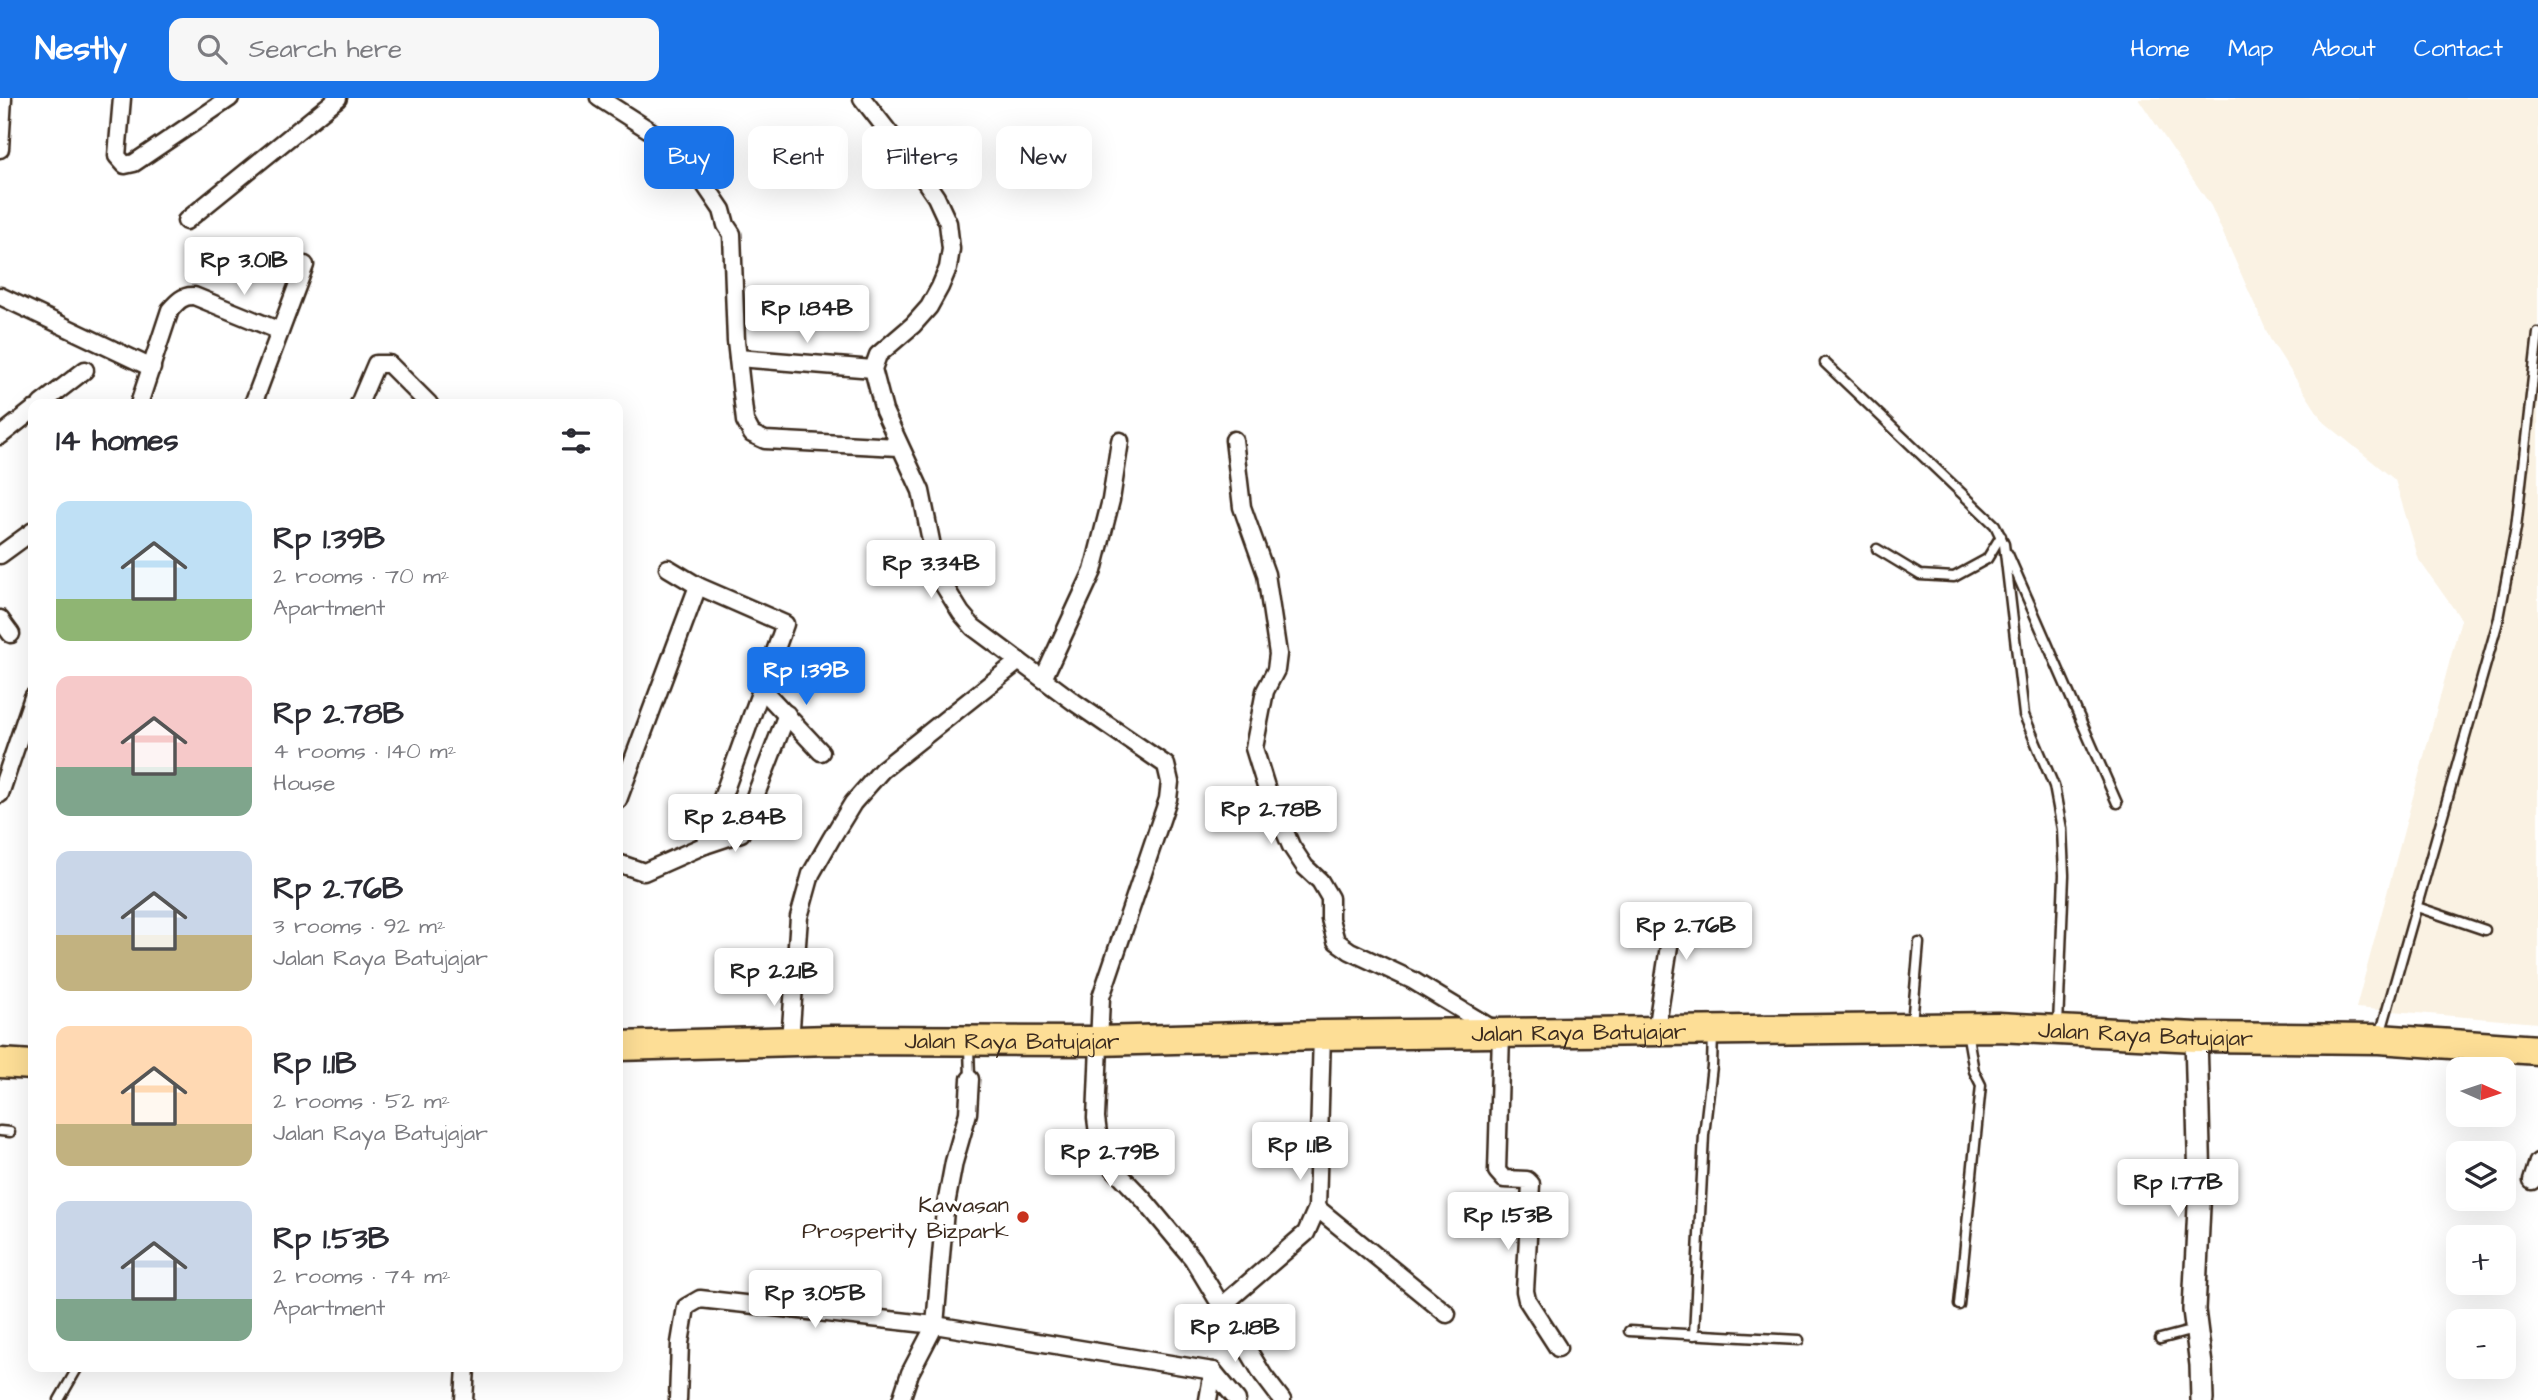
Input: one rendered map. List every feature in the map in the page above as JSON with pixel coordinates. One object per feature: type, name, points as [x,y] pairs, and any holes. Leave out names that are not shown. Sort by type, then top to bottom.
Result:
[{"type":"highway","name":"Jalan Raya Batujajar","points":[[623,1046],[790,1041],[1098,1041],[1322,1035],[1967,1027],[2196,1037],[2379,1039],[2538,1050]]},
{"type":"highway","points":[[0,1063],[28,1065]]},
{"type":"street","points":[[0,149],[3,98]]},
{"type":"street","points":[[122,98],[117,156],[125,165],[134,163],[230,98]]},
{"type":"street","points":[[186,222],[338,98]]},
{"type":"street","points":[[599,98],[682,151],[722,210],[732,233],[738,358],[745,421],[752,434],[765,440],[898,447]]},
{"type":"street","points":[[862,98],[936,197],[948,223],[948,268],[929,307],[913,325],[878,355],[873,369],[884,411],[898,447],[921,491],[938,576],[973,627],[1043,680],[1166,765],[1169,773],[1168,799],[1101,997],[1096,1118],[1101,1153],[1181,1242],[1223,1305],[1263,1375],[1282,1400]]},
{"type":"street","points":[[255,399],[305,265]]},
{"type":"street","points":[[141,399],[170,310],[188,295],[280,331]]},
{"type":"street","points":[[0,296],[152,368]]},
{"type":"street","points":[[738,358],[873,369]]},
{"type":"street","points":[[361,399],[376,364],[388,364],[424,399]]},
{"type":"street","points":[[47,399],[85,370]]},
{"type":"street","points":[[0,436],[28,414]]},
{"type":"street","points":[[1234,440],[1242,507],[1266,574],[1278,654],[1276,670],[1265,691],[1254,748],[1267,790],[1292,846],[1330,898],[1330,919],[1336,941],[1350,951],[1412,980],[1501,1034],[1497,1171],[1504,1179],[1527,1180],[1531,1184],[1525,1291],[1527,1300],[1558,1348]]},
{"type":"street","points":[[1043,680],[1093,571],[1111,500],[1120,441]]},
{"type":"street","points":[[0,555],[28,535]]},
{"type":"street","points":[[668,568],[698,586],[785,623],[705,845]]},
{"type":"street","points":[[623,787],[698,586]]},
{"type":"street","points":[[0,619],[10,634]]},
{"type":"street","points":[[790,1041],[799,917],[811,874],[831,839],[853,803],[882,770],[1019,661]]},
{"type":"street","points":[[762,689],[821,752]]},
{"type":"street","points":[[0,793],[28,712]]},
{"type":"street","points":[[623,865],[644,872],[743,830],[787,714]]},
{"type":"street","points":[[1656,1031],[1673,919],[1694,919]]},
{"type":"street","points":[[1223,1305],[1306,1233],[1317,1208],[1322,1035]]},
{"type":"street","points":[[2196,1037],[2200,1186],[2194,1304],[2202,1400]]},
{"type":"street","points":[[901,1400],[910,1373],[934,1325],[945,1209],[954,1162],[968,1113],[970,1079]]},
{"type":"street","points":[[2532,1181],[2538,1162]]},
{"type":"street","points":[[1317,1208],[1447,1314]]},
{"type":"street","points":[[678,1400],[680,1343],[686,1307],[701,1298],[934,1325],[1213,1371],[1237,1400]]},
{"type":"street","points":[[1208,1400],[1213,1371]]},
{"type":"street","points":[[464,1400],[466,1372]]},
{"type":"lane","points":[[2379,1039],[2500,618],[2516,528],[2538,333]]},
{"type":"lane","points":[[1825,363],[1995,525],[2116,803]]},
{"type":"lane","points":[[1877,549],[1920,575],[1954,577],[1987,559],[2002,540]]},
{"type":"lane","points":[[2002,540],[2024,715],[2054,786],[2062,829],[2064,875],[2057,1030]]},
{"type":"lane","points":[[2417,907],[2485,930]]},
{"type":"lane","points":[[1912,1027],[1919,943]]},
{"type":"lane","points":[[1959,1305],[1981,1088],[1974,1070],[1967,1027]]},
{"type":"lane","points":[[1694,1335],[1704,1135],[1713,1030]]},
{"type":"lane","points":[[969,1040],[970,1079]]},
{"type":"lane","points":[[2160,1339],[2197,1330]]},
{"type":"lane","points":[[1629,1331],[1799,1340]]},
{"type":"lane","points":[[59,1400],[75,1372]]},
{"type":"shaded area","points":[[2138,98],[2538,98],[2538,1023],[2356,1008],[2461,619],[2419,560],[2395,480],[2323,421],[2270,339],[2211,206]]},
{"type":"place","name":"Kawasan Prosperity Bizpark","points":[[1023,1217]]}]
